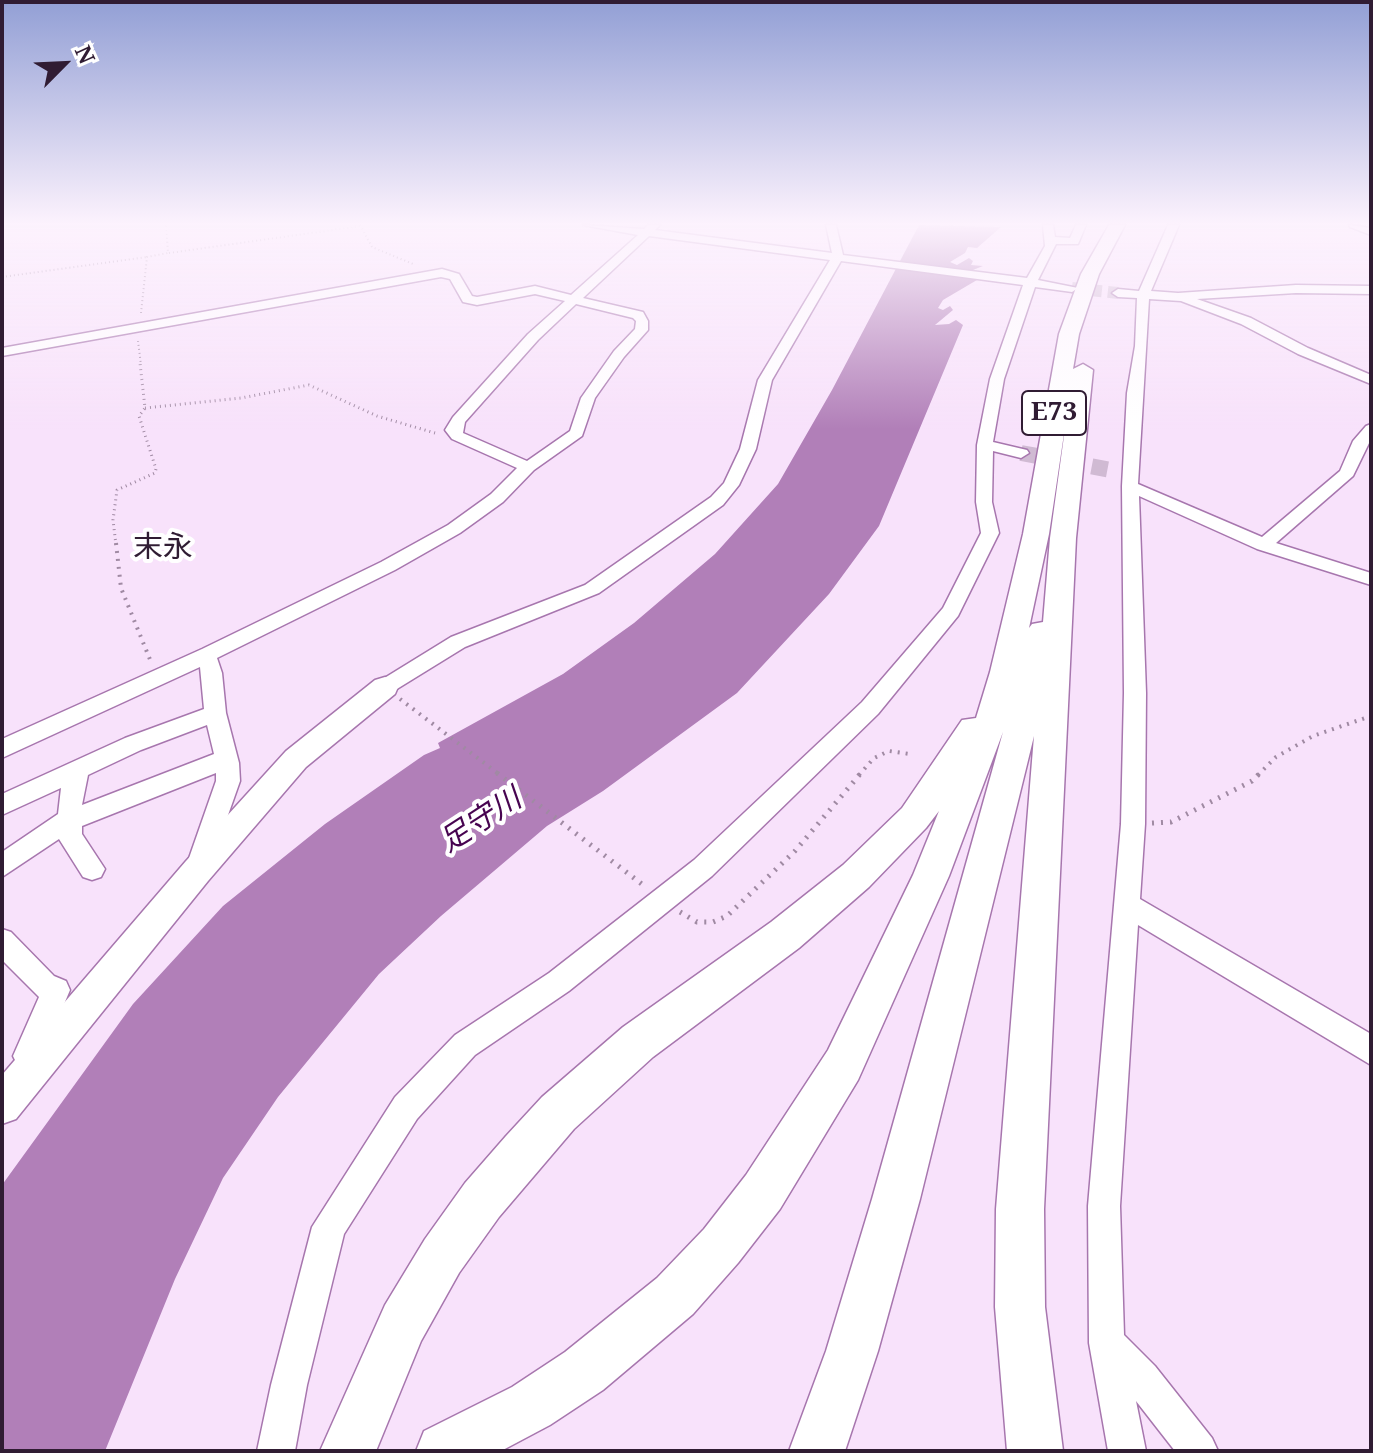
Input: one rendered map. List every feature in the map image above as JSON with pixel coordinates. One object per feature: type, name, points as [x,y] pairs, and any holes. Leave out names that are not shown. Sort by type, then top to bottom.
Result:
[{"type":"highway","name":"E73","points":[[1019,610],[1036,534],[1069,334],[1083,293]]},
{"type":"highway","name":"E73","points":[[1063,538],[1081,379],[1103,293]]},
{"type":"highway","points":[[817,1451],[852,1351],[896,1199],[1023,717],[1063,538]]},
{"type":"highway","points":[[1035,1451],[1020,1307],[1020,1209],[1063,538]]},
{"type":"highway","points":[[348,1451],[403,1323],[442,1256],[482,1200],[558,1113],[598,1075],[823,904],[877,857],[914,818],[975,726],[1019,610]]},
{"type":"highway","points":[[444,1451],[531,1406],[634,1334],[675,1296],[721,1246],[763,1192],[843,1065],[931,876],[988,729],[1019,610]]},
{"type":"main road","points":[[11,1094],[197,871],[296,759],[387,689]]},
{"type":"street","points":[[2,352],[332,293]]},
{"type":"street","points":[[464,293],[467,299],[477,301],[520,293]]},
{"type":"street","points":[[2,749],[206,655],[388,566],[454,529],[497,498],[528,467],[577,433],[588,398],[643,325],[638,315],[548,293]]},
{"type":"street","points":[[528,467],[453,430],[458,420],[533,337],[583,293]]},
{"type":"street","points":[[387,689],[458,642],[592,589],[717,501],[731,485],[748,449],[765,380],[818,293]]},
{"type":"street","points":[[276,1451],[289,1385],[329,1227],[406,1108],[465,1045],[559,982],[653,892],[703,868],[870,708],[951,611],[990,533],[984,502],[985,445],[997,379],[1023,293]]},
{"type":"street","points":[[1118,293],[1178,297],[1240,293]]},
{"type":"street","points":[[1127,1451],[1107,1343],[1104,1206],[1133,824],[1135,693],[1130,480],[1134,393],[1142,346],[1144,293]]},
{"type":"street","points":[[1178,297],[1246,321],[1303,351],[1371,380]]},
{"type":"street","points":[[1263,545],[1347,473],[1361,441],[1371,429]]},
{"type":"street","points":[[985,445],[1021,453]]},
{"type":"street","points":[[1111,470],[1263,545],[1371,579]]},
{"type":"street","points":[[197,871],[224,800],[228,781],[227,759],[215,713],[212,673],[206,655]]},
{"type":"street","points":[[2,805],[133,744],[215,713]]},
{"type":"street","points":[[2,866],[69,820],[227,759]]},
{"type":"street","points":[[79,768],[70,797],[70,836],[92,869]]},
{"type":"street","points":[[1129,906],[1371,1050]]},
{"type":"street","points":[[2,941],[45,986],[56,990],[11,1094]]},
{"type":"street","points":[[1107,1343],[1142,1379],[1199,1451]]},
{"type":"path","points":[[157,677],[121,588],[113,520],[117,490],[156,469],[139,413],[145,408],[241,398],[309,385],[399,424],[444,434],[455,433]]},
{"type":"path","points":[[387,689],[653,892],[697,922],[721,920],[795,851],[874,758],[889,751],[910,754]]},
{"type":"path","points":[[1133,824],[1171,822],[1252,781],[1276,757],[1313,736],[1371,716]]},
{"type":"water","name":"足守川","points":[[883,293],[955,293],[943,300],[938,308],[943,310],[950,306],[953,310],[935,325],[956,320],[963,325],[879,526],[829,594],[737,693],[603,791],[547,826],[441,916],[379,974],[278,1097],[223,1178],[175,1279],[105,1451],[2,1451],[2,1185],[133,1004],[223,906],[325,824],[424,755],[440,748],[438,743],[563,674],[634,623],[715,554],[778,484]]},
{"type":"tunnel","points":[[1021,453],[1111,470]]},
{"type":"district","name":"末永","points":[[163,548]]}]
